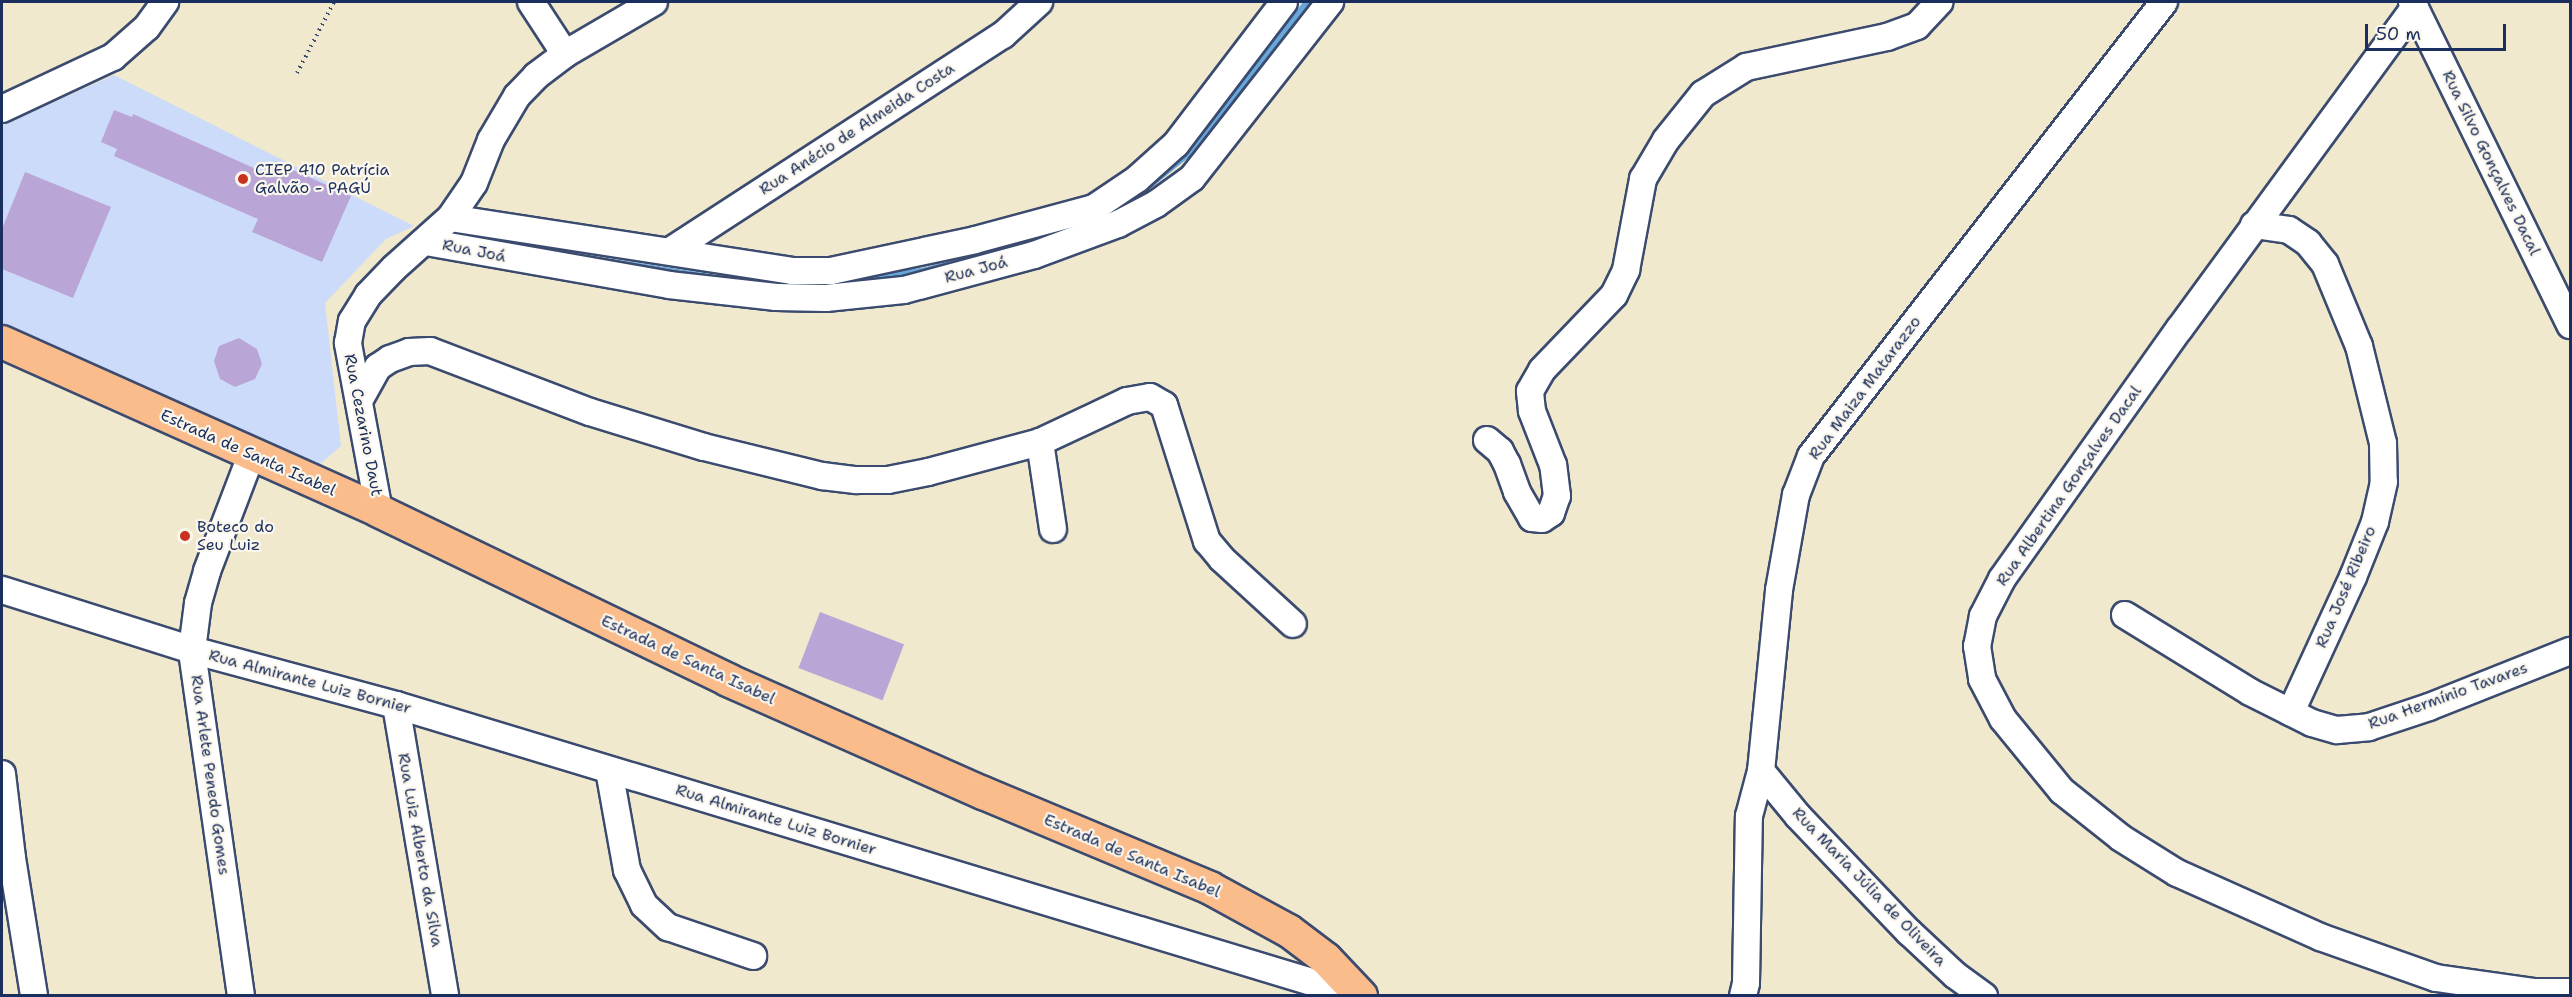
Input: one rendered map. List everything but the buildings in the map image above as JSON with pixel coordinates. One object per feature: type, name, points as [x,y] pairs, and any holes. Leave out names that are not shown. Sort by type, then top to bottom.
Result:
[{"type":"main road","name":"Estrada de Santa Isabel","points":[[2,342],[251,456],[379,511],[728,680],[983,793],[1210,888],[1289,931],[1326,959],[1360,996]]},
{"type":"street","points":[[2,109],[113,57],[147,27],[165,2]]},
{"type":"street","points":[[531,2],[565,54]]},
{"type":"street","name":"Rua Cezarino Daut","points":[[379,511],[348,343],[352,321],[368,295],[394,268],[426,242],[450,218],[474,183],[491,140],[517,96],[536,76],[565,54],[654,2]]},
{"type":"street","name":"Rua Anécio de Almeida Costa","points":[[670,251],[1003,35],[1039,2]]},
{"type":"street","name":"Rua Joá","points":[[426,242],[670,251],[792,271],[831,271],[975,240],[1094,208],[1137,179],[1176,144],[1284,2]]},
{"type":"street","name":"Rua Joá","points":[[450,218],[525,246],[669,285],[776,297],[826,298],[904,290],[1034,255],[1118,224],[1156,204],[1192,178],[1330,2]]},
{"type":"street","points":[[1488,440],[1504,458],[1517,492],[1532,518],[1542,519],[1551,513],[1557,496],[1553,465],[1532,411],[1530,391],[1542,370],[1614,296],[1626,270],[1643,178],[1666,140],[1703,94],[1746,67],[1887,37],[1917,26],[1939,2]]},
{"type":"street","name":"Rua Maiza Matarazzo","points":[[1743,996],[1746,983],[1749,816],[1761,771],[1779,590],[1796,495],[1811,456],[2163,2]]},
{"type":"street","name":"Rua Albertina Gonçalves Dacal","points":[[2413,4],[2002,579],[1983,616],[1977,646],[1982,679],[2003,719],[2062,790],[2121,838],[2177,873],[2320,937],[2436,978],[2533,992],[2571,992]]},
{"type":"street","name":"Rua Silvo Gonçalves Dacal","points":[[2413,4],[2570,323]]},
{"type":"street","name":"Rua José Ribeiro","points":[[2254,225],[2289,230],[2308,243],[2325,264],[2359,346],[2383,443],[2384,482],[2374,522],[2353,577],[2291,712]]},
{"type":"street","points":[[359,401],[378,367],[390,358],[409,352],[430,351],[590,412],[704,447],[822,476],[856,480],[888,480],[928,472],[1040,442],[1127,401],[1150,397],[1164,405],[1207,541],[1222,560],[1293,624]]},
{"type":"street","points":[[1040,442],[1053,529]]},
{"type":"street","name":"Rua Arlete Penedo Gomes","points":[[242,996],[192,650],[198,603],[207,572],[251,456]]},
{"type":"street","name":"Rua Almirante Luiz Bornier","points":[[2,590],[192,650],[396,705],[1360,996]]},
{"type":"street","name":"Rua Hermínio Tavares","points":[[2126,615],[2209,669],[2312,723],[2337,730],[2369,727],[2429,707],[2571,651]]},
{"type":"street","name":"Rua Luiz Alberto da Silva","points":[[396,705],[445,996]]},
{"type":"street","points":[[609,770],[627,870],[644,905],[668,927],[753,956]]},
{"type":"street","name":"Rua Maria Júlia de Oliveira","points":[[1761,771],[1798,816],[1909,932],[1955,975],[1984,996]]},
{"type":"street","points":[[2,774],[12,858],[34,996]]},
{"type":"path","points":[[297,73],[334,2]]},
{"type":"shaded area","points":[[114,75],[414,226],[386,239],[325,303],[341,446],[319,465],[299,467],[2,325],[2,125]]},
{"type":"waterway","points":[[1103,216],[1132,200],[1187,155],[1307,2]]},
{"type":"waterway","points":[[813,286],[927,270],[1055,234]]},
{"type":"waterway","points":[[587,258],[711,277]]},
{"type":"place","name":"CIEP 410 Patrícia Galvão - PAGÚ","points":[[243,179]]},
{"type":"place","name":"Boteco do Seu Luiz","points":[[185,536]]}]
